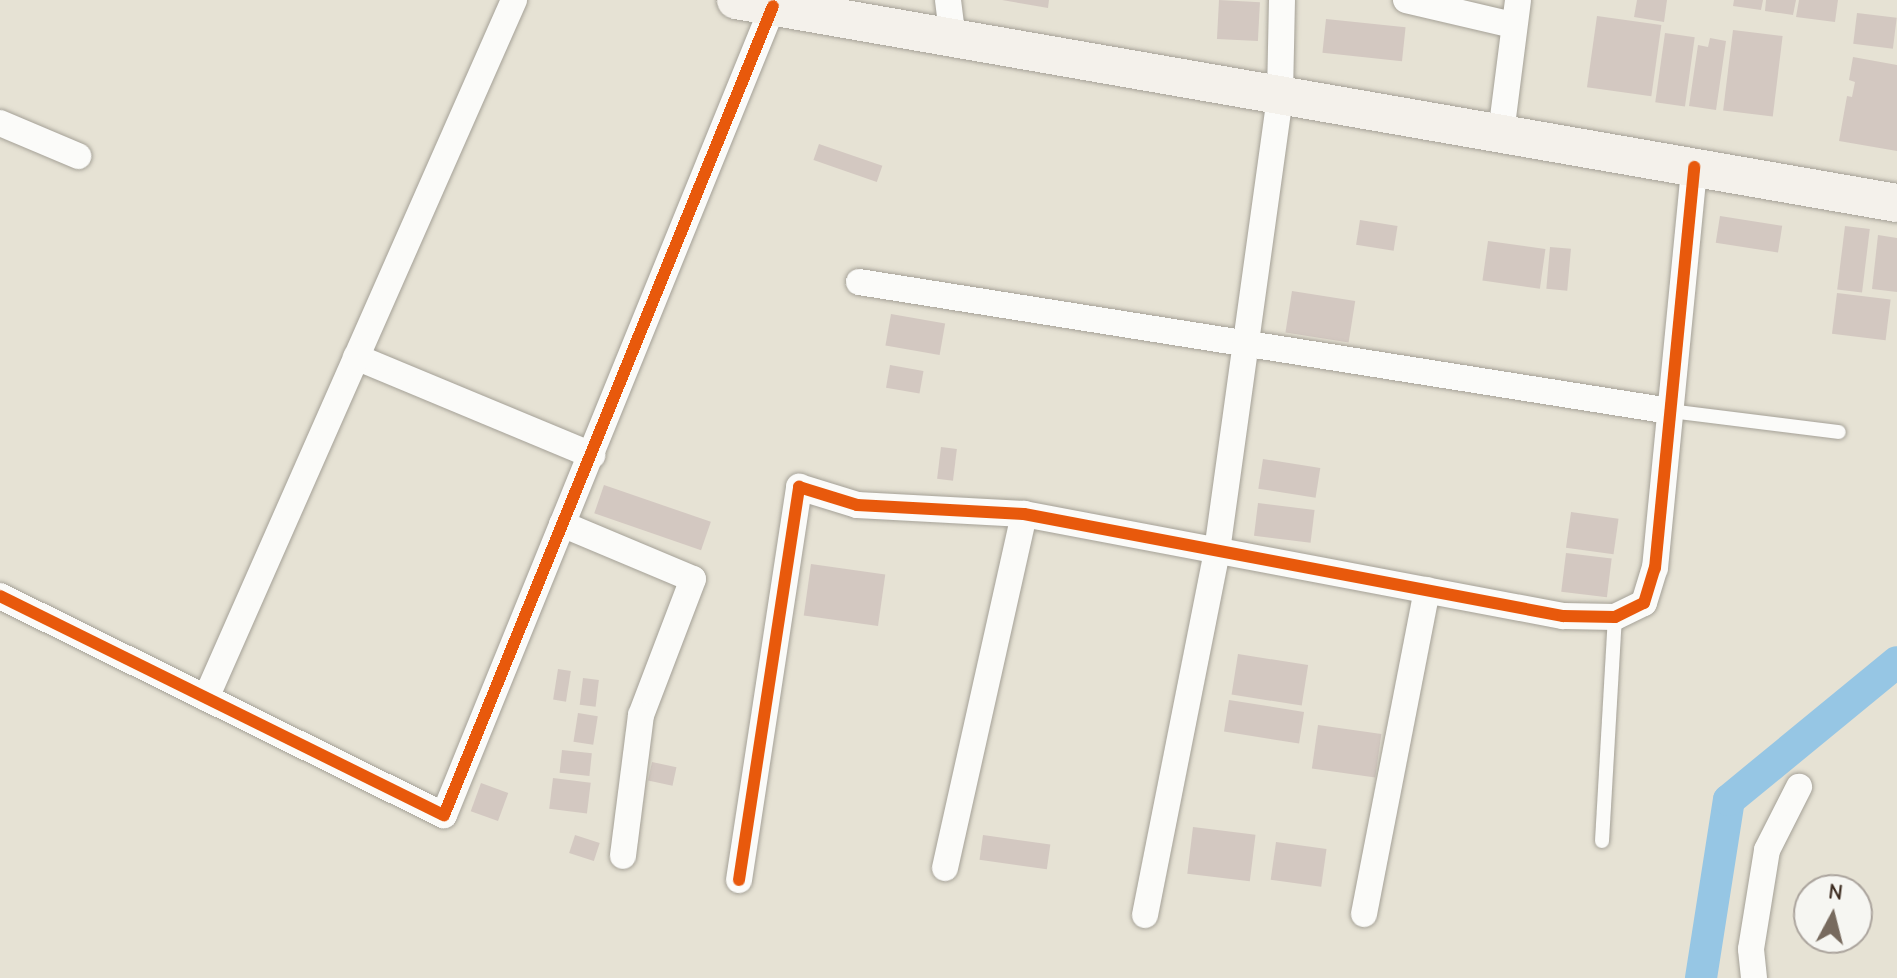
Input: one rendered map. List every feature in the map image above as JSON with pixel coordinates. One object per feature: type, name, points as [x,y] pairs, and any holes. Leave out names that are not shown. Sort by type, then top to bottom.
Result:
[{"type":"street","points":[[206,698],[514,0]]},
{"type":"street","points":[[948,0],[953,38]]},
{"type":"street","points":[[1145,915],[1217,551],[1280,95],[1282,0]]},
{"type":"street","points":[[1406,0],[1516,13],[1501,133]]},
{"type":"street","points":[[0,596],[444,815],[592,455],[754,3],[1897,203]]},
{"type":"street","points":[[0,123],[78,156]]},
{"type":"street","points":[[739,880],[799,487],[857,505],[1024,514],[1563,616],[1615,617],[1644,603],[1655,568],[1694,167]]},
{"type":"street","points":[[859,282],[1670,411]]},
{"type":"street","points":[[356,357],[592,455]]},
{"type":"street","points":[[945,868],[1024,514]]},
{"type":"street","points":[[562,524],[693,579],[641,715],[623,856]]},
{"type":"street","points":[[1364,914],[1427,590]]},
{"type":"street","points":[[1754,978],[1751,949],[1767,850],[1799,787]]},
{"type":"lane","points":[[1670,411],[1839,432]]},
{"type":"lane","points":[[1602,841],[1615,617]]},
{"type":"building","points":[[1002,0],[1049,0],[1048,8]]},
{"type":"building","points":[[1219,0],[1260,2],[1258,41],[1217,39]]},
{"type":"building","points":[[1637,0],[1667,0],[1664,22],[1634,17]]},
{"type":"building","points":[[1734,0],[1763,0],[1761,10],[1733,6]]},
{"type":"building","points":[[1766,0],[1796,0],[1793,15],[1765,11]]},
{"type":"building","points":[[1799,0],[1838,0],[1835,22],[1796,17]]},
{"type":"building","points":[[1857,13],[1897,18],[1893,49],[1853,44]]},
{"type":"building","points":[[1597,16],[1661,25],[1651,96],[1587,87]]},
{"type":"building","points":[[1326,19],[1406,27],[1402,61],[1322,53]]},
{"type":"building","points":[[1733,30],[1783,36],[1773,116],[1723,110]]},
{"type":"building","points":[[1665,33],[1695,37],[1685,106],[1655,102]]},
{"type":"building","points":[[1710,38],[1726,41],[1716,110],[1689,106],[1698,45],[1708,47]]},
{"type":"building","points":[[1853,57],[1897,65],[1897,151],[1839,141],[1847,96],[1852,97],[1855,82],[1849,80]]},
{"type":"building","points":[[819,144],[882,166],[877,182],[813,160]]},
{"type":"building","points":[[1720,216],[1782,226],[1778,253],[1716,243]]},
{"type":"building","points":[[1360,220],[1398,226],[1394,251],[1356,245]]},
{"type":"building","points":[[1845,226],[1870,229],[1862,293],[1837,290]]},
{"type":"building","points":[[1878,235],[1897,238],[1897,292],[1872,289]]},
{"type":"building","points":[[1488,241],[1545,249],[1540,289],[1482,281]]},
{"type":"building","points":[[1550,247],[1571,249],[1567,291],[1546,289]]},
{"type":"building","points":[[1292,291],[1355,301],[1349,342],[1285,332]]},
{"type":"building","points":[[1837,293],[1891,300],[1886,340],[1832,334]]},
{"type":"building","points":[[891,314],[945,324],[940,355],[885,346]]},
{"type":"building","points":[[890,365],[923,371],[919,394],[886,388]]},
{"type":"building","points":[[941,447],[957,449],[953,481],[937,479]]},
{"type":"building","points":[[1263,459],[1320,468],[1316,498],[1258,489]]},
{"type":"building","points":[[604,485],[711,522],[701,550],[594,513]]},
{"type":"building","points":[[1258,503],[1315,510],[1311,543],[1254,536]]},
{"type":"building","points":[[1571,512],[1619,519],[1614,554],[1566,548]]},
{"type":"building","points":[[1566,553],[1612,559],[1607,597],[1561,592]]},
{"type":"building","points":[[811,564],[885,574],[878,626],[804,615]]},
{"type":"building","points":[[1238,654],[1308,665],[1302,706],[1232,694]]},
{"type":"building","points":[[558,669],[571,671],[566,702],[553,700]]},
{"type":"building","points":[[583,678],[599,680],[596,707],[580,705]]},
{"type":"building","points":[[1229,700],[1304,712],[1299,743],[1224,732]]},
{"type":"building","points":[[578,713],[598,716],[593,745],[573,742]]},
{"type":"building","points":[[1318,725],[1381,734],[1375,777],[1312,769]]},
{"type":"building","points":[[562,750],[592,753],[589,776],[560,773]]},
{"type":"building","points":[[652,762],[676,767],[673,786],[648,781]]},
{"type":"building","points":[[553,778],[591,783],[587,813],[549,809]]},
{"type":"building","points":[[481,783],[508,793],[498,821],[471,811]]},
{"type":"building","points":[[1193,827],[1256,835],[1250,881],[1187,874]]},
{"type":"building","points":[[575,835],[600,843],[594,861],[569,853]]},
{"type":"building","points":[[983,835],[1050,844],[1047,869],[980,860]]},
{"type":"building","points":[[1276,842],[1327,849],[1321,887],[1271,880]]},
{"type":"waterway","points":[[1701,978],[1729,800],[1897,662]]},
{"type":"cycle path","points":[[0,596],[444,815],[773,6]]},
{"type":"cycle path","points":[[739,880],[799,487],[857,505],[1024,514],[1563,616],[1615,617],[1644,603],[1655,568],[1694,167]]}]
